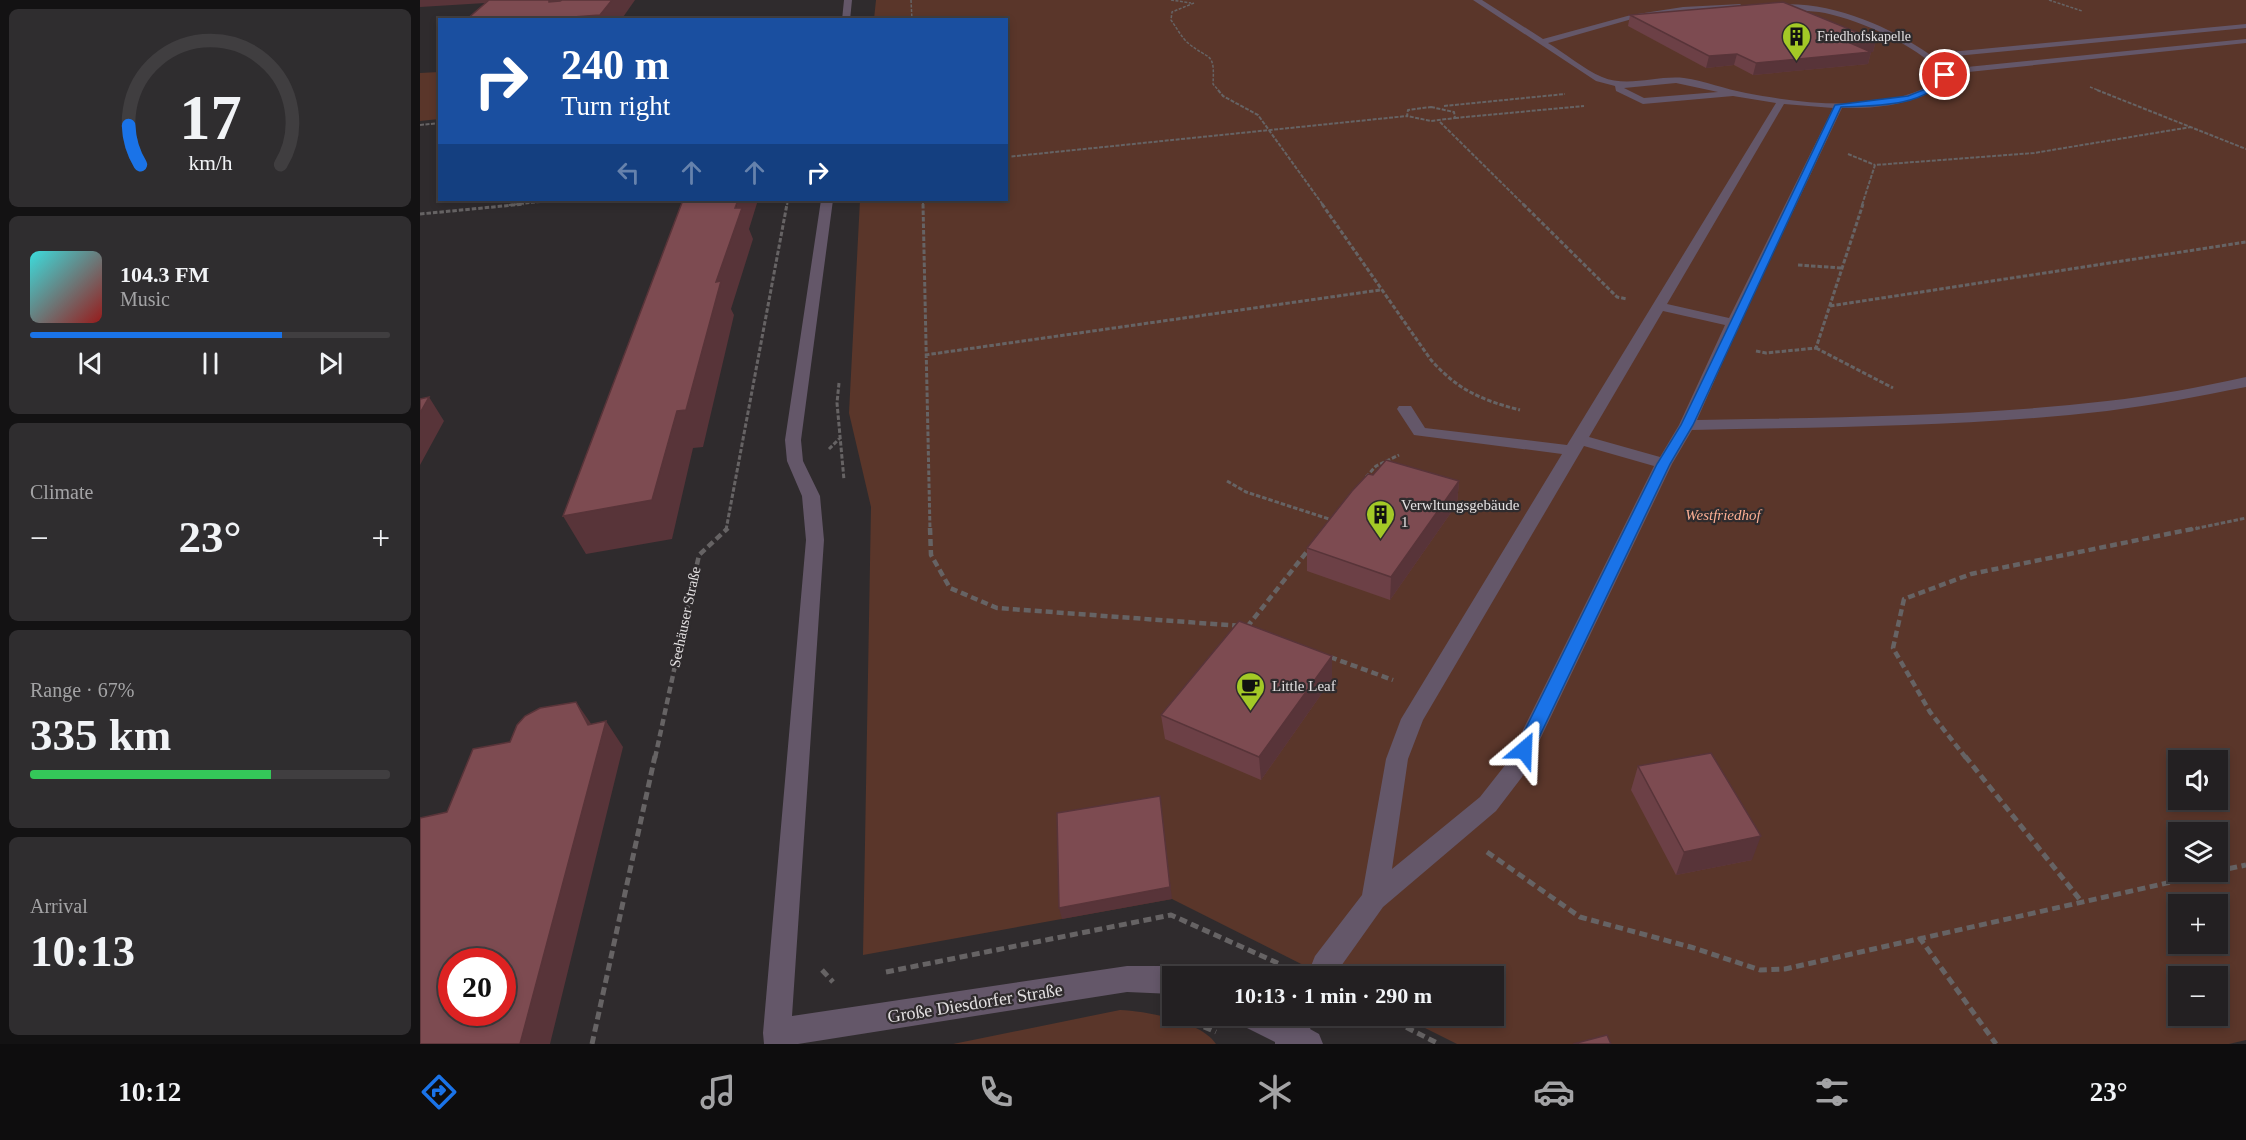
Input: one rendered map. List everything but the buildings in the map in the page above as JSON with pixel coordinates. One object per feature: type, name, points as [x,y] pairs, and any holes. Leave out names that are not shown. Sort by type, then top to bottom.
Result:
[{"type":"street","points":[[846,18],[848,0]]},
{"type":"street","points":[[1476,0],[1599,79],[1619,86],[1639,100],[1732,93]]},
{"type":"street","points":[[1541,42],[1631,17],[1683,9],[1749,6]]},
{"type":"street","points":[[1770,7],[1833,13],[1912,45],[1930,56],[1946,72]]},
{"type":"street","points":[[1930,56],[2246,26]]},
{"type":"street","points":[[1946,72],[2246,41]]},
{"type":"street","points":[[1619,86],[1680,80],[1781,102],[1839,105],[1883,103],[1918,96],[1940,85],[1945,79],[1946,72]]},
{"type":"street","points":[[1374,899],[1397,759],[1406,731],[1781,102]]},
{"type":"street","points":[[1325,966],[1374,899],[1488,804],[1514,770],[1664,464],[1687,425],[1733,323],[1839,105]]},
{"type":"street","points":[[778,1039],[815,540],[811,496],[795,461],[793,440],[827,201]]},
{"type":"street","points":[[1660,306],[1733,323]]},
{"type":"street","points":[[1687,425],[2012,416],[2162,399],[2246,382]]},
{"type":"street","points":[[1405,409],[1420,432],[1577,445],[1664,464]]},
{"type":"street","name":"Große Diesdorfer Straße","points":[[778,1039],[1127,980],[1162,979]]},
{"type":"street","points":[[1277,1026],[1298,1035]]},
{"type":"path","points":[[911,0],[912,18]]},
{"type":"path","points":[[1171,0],[1194,3],[1172,12],[1171,20],[1188,43],[1206,53],[1210,58],[1214,66],[1213,84],[1223,96],[1258,115],[1270,130],[1415,340],[1450,380],[1463,391],[1480,399],[1523,411]]},
{"type":"path","points":[[1407,116],[1408,110],[1423,107],[1442,107],[1619,86]]},
{"type":"path","points":[[2089,87],[2246,148]]},
{"type":"path","points":[[1008,157],[1407,116],[1420,122],[1440,122],[1455,118],[1639,100]]},
{"type":"path","points":[[1442,107],[1454,112],[1455,118]]},
{"type":"path","points":[[1440,122],[1617,297],[1660,306]]},
{"type":"path","points":[[420,125],[438,123]]},
{"type":"path","points":[[1816,348],[1875,165],[1930,163],[2070,150],[2191,127]]},
{"type":"path","points":[[420,214],[550,201]]},
{"type":"path","name":"Seehäuser Straße","points":[[592,1044],[699,555],[728,528],[788,201]]},
{"type":"path","points":[[923,201],[931,555],[950,588],[997,608],[1247,627],[1257,630]]},
{"type":"path","points":[[1830,306],[2246,242]]},
{"type":"path","points":[[1763,262],[1842,268]]},
{"type":"path","points":[[925,355],[1380,290]]},
{"type":"path","points":[[1724,344],[1766,353],[1816,348],[1950,418]]},
{"type":"path","points":[[1361,484],[1376,466],[1414,448],[1420,432]]},
{"type":"path","points":[[1227,481],[1246,492],[1332,520]]},
{"type":"path","points":[[1325,529],[1339,511]]},
{"type":"path","points":[[2081,901],[1930,712],[1893,648],[1904,598],[1971,574],[2246,518]]},
{"type":"path","points":[[1247,627],[1311,547]]},
{"type":"path","points":[[1321,654],[1428,693]]},
{"type":"path","points":[[1457,831],[1580,917],[1694,948],[1760,970],[1785,969],[2168,882]]},
{"type":"path","points":[[2228,869],[2246,865]]},
{"type":"path","points":[[1919,937],[1996,1044]]},
{"type":"path","points":[[1201,1026],[1227,1037]]},
{"type":"path","points":[[1404,1026],[1439,1044]]},
{"type":"green space","name":"Westfriedhof","points":[[876,0],[2246,0],[2246,1040],[2229,1044],[1457,1044],[1421,1026],[1504,1026],[1504,966],[1305,966],[1172,899],[863,955],[871,507],[849,413],[860,201],[1008,201],[1008,18],[874,18]]},
{"type":"green space","points":[[438,72],[438,119],[420,121],[420,73]]},
{"type":"green space","points":[[1120,1010],[1162,1016],[1162,1026],[1192,1026],[1209,1036],[1216,1044],[953,1044]]},
{"type":"place","name":"Friedhofskapelle","points":[[1796,62]]},
{"type":"place","name":"Verwltungsgebäude 1","points":[[1380,540]]},
{"type":"place","name":"Little Leaf","points":[[1251,712]]},
{"type":"route","points":[[1524,750],[1664,464],[1687,425],[1733,323],[1839,105],[1874,104],[1910,98],[1936,88],[1945,79],[1945,75]]}]
